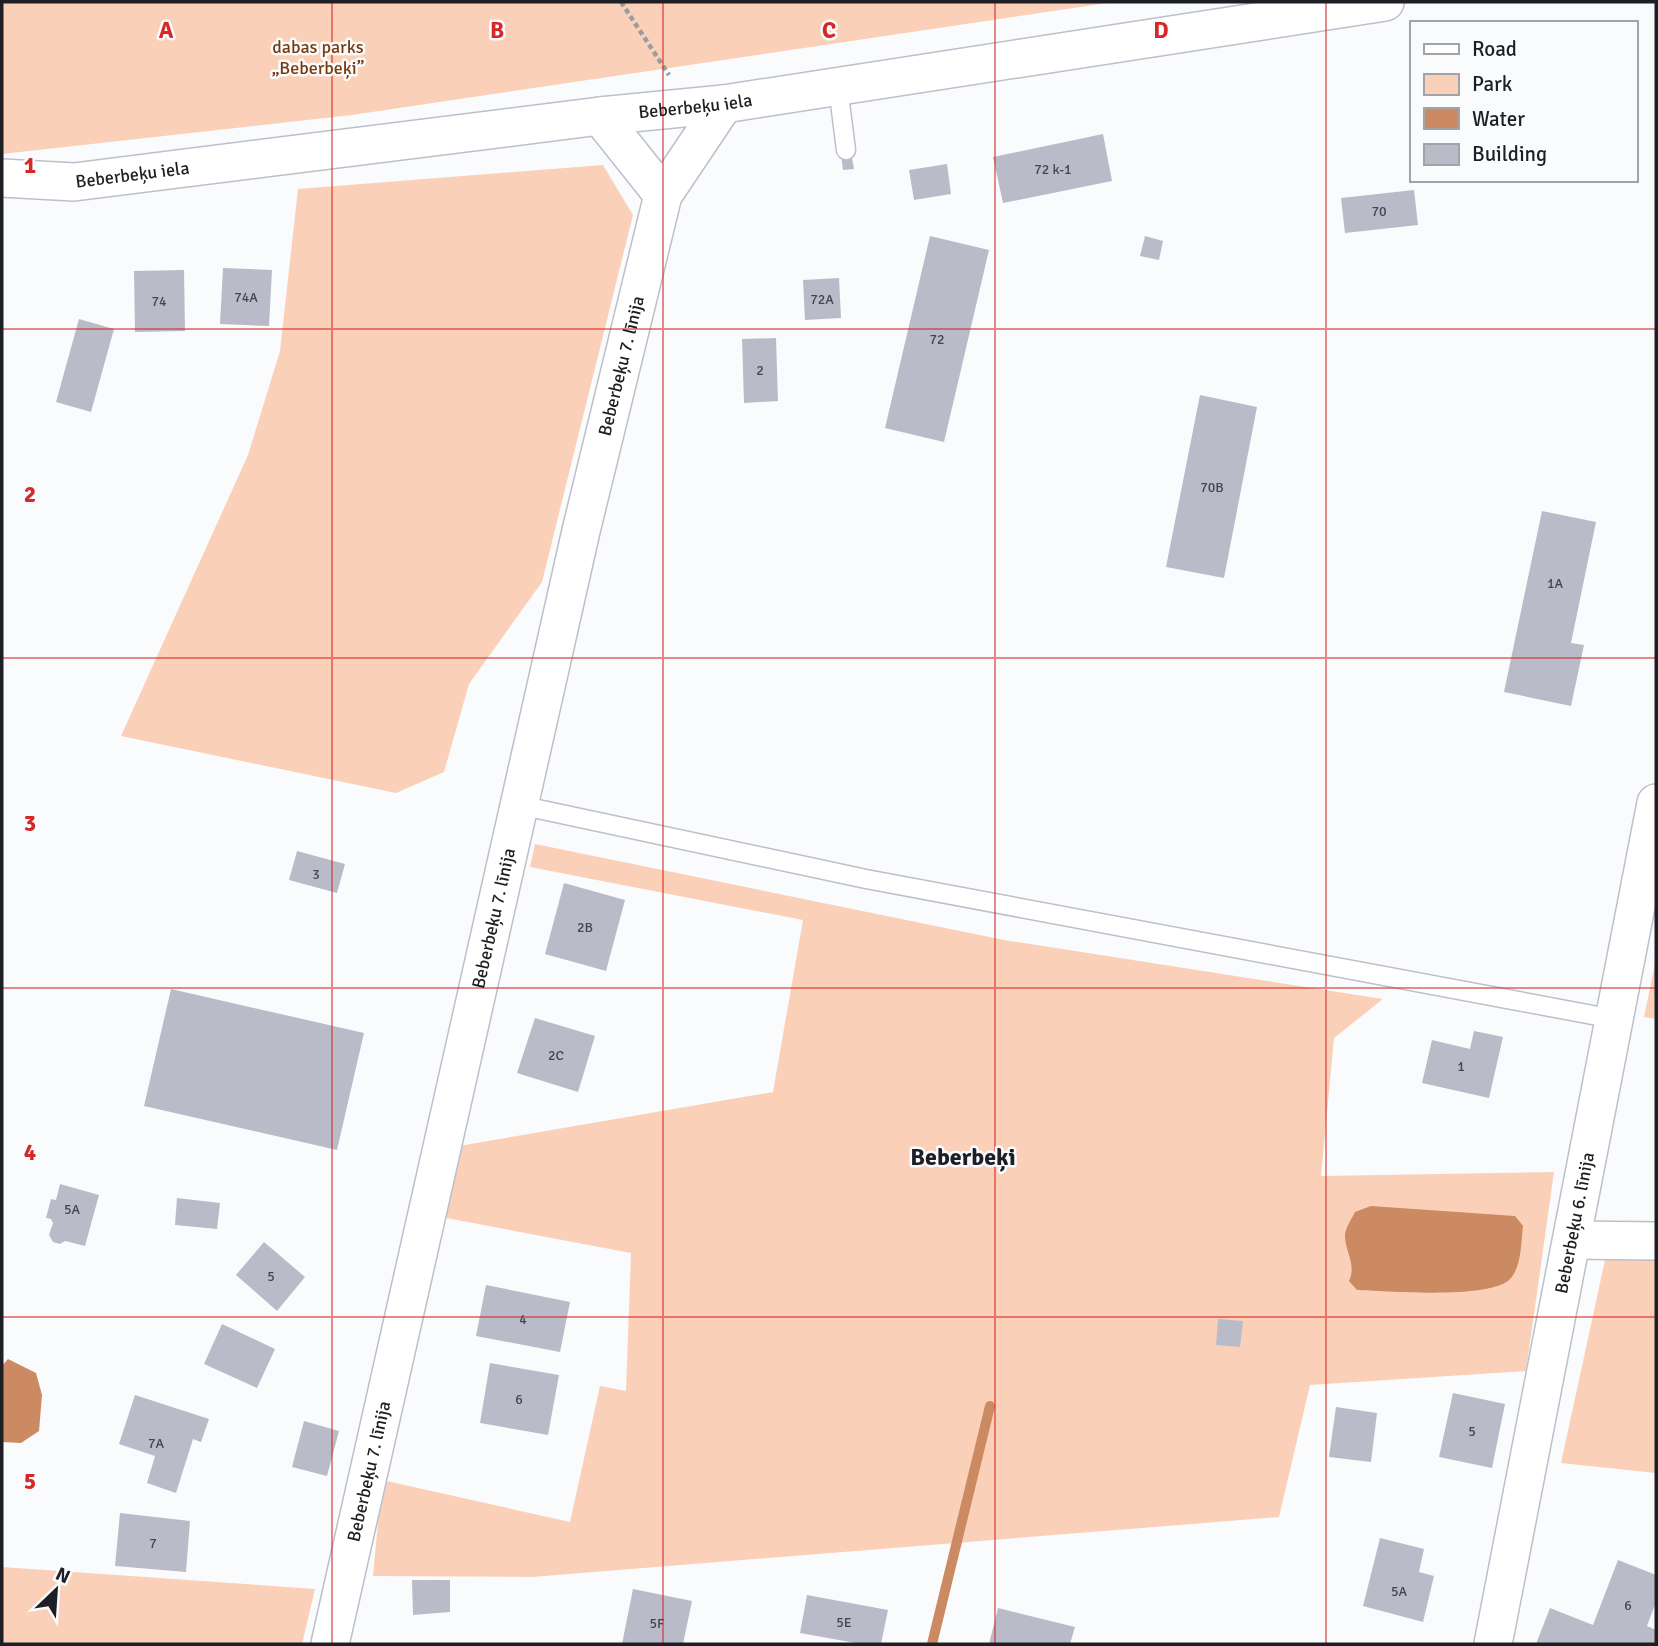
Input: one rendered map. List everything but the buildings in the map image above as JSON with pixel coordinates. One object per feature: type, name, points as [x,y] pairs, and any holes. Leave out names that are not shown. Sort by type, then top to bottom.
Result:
[{"type":"street","name":"Beberbeķu iela","points":[[2,178],[74,182],[600,116],[707,106],[1385,2]]},
{"type":"street","name":"Beberbeķu 7. līnija","points":[[330,1644],[581,531],[663,195],[707,106]]},
{"type":"street","points":[[600,116],[663,195]]},
{"type":"street","points":[[2,195],[74,182]]},
{"type":"street","name":"Beberbeķu 6. līnija","points":[[1493,1644],[1614,1019],[1650,869],[1656,803]]},
{"type":"street","points":[[1572,1240],[1656,1241]]},
{"type":"lane","points":[[838,87],[846,150]]},
{"type":"lane","points":[[519,805],[866,879],[1614,1019]]},
{"type":"path","points":[[621,2],[707,106]]},
{"type":"green space","name":"dabas parks „Beberbeķi”","points":[[2,2],[1114,2],[352,115],[2,154]]},
{"type":"green space","points":[[603,165],[633,215],[542,582],[469,684],[444,772],[396,793],[121,736],[248,455],[280,351],[298,189]]},
{"type":"green space","points":[[535,844],[1004,940],[1383,999],[1334,1038],[1321,1176],[1554,1172],[1526,1371],[1310,1385],[1279,1517],[532,1577],[373,1576],[382,1480],[570,1522],[600,1386],[626,1391],[631,1253],[441,1217],[459,1146],[773,1092],[803,920],[530,867]]},
{"type":"green space","points":[[1656,959],[1656,1019],[1644,1017]]},
{"type":"green space","points":[[1656,1259],[1656,1473],[1561,1463],[1605,1260]]},
{"type":"green space","points":[[2,1567],[315,1589],[302,1644],[2,1644]]},
{"type":"water","points":[[1371,1206],[1515,1216],[1523,1226],[1515,1272],[1501,1285],[1463,1292],[1357,1290],[1349,1281],[1352,1269],[1345,1234],[1355,1212]]},
{"type":"water","points":[[8,1359],[36,1373],[42,1395],[39,1431],[21,1443],[2,1442],[2,1366]]},
{"type":"waterway","points":[[932,1644],[990,1406]]},
{"type":"district","name":"Beberbeķi","points":[[963,1157]]}]
